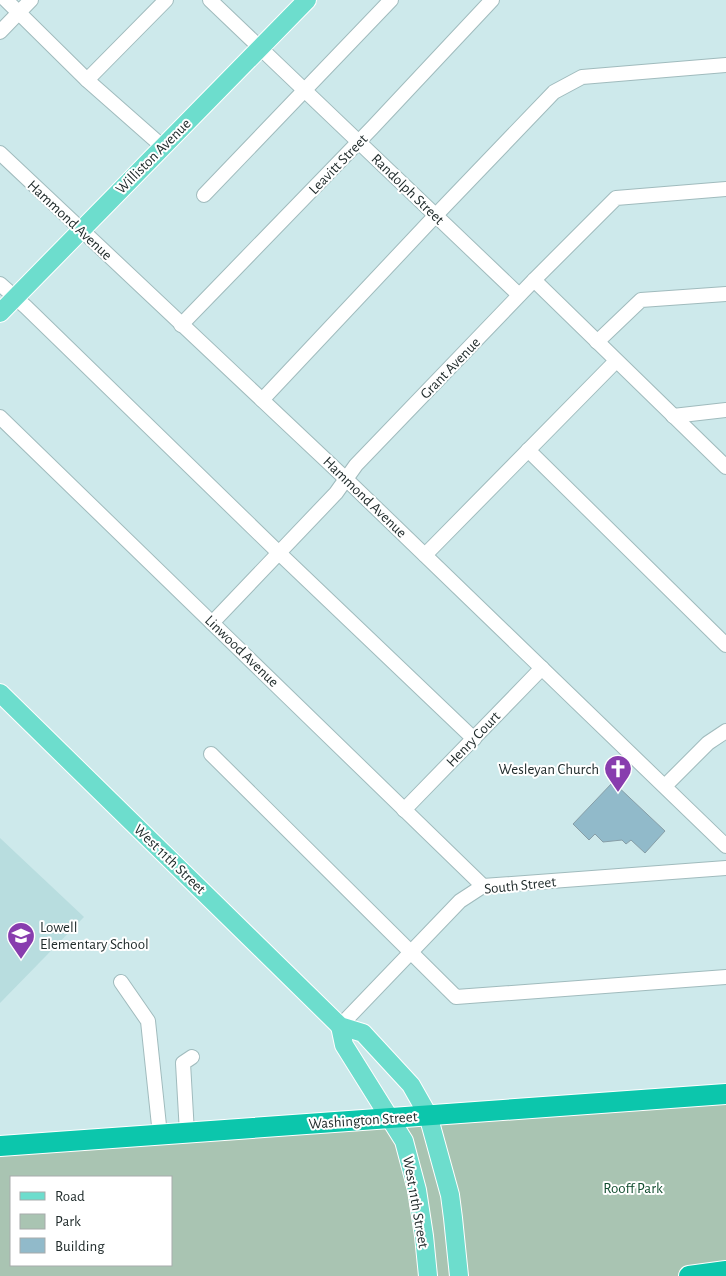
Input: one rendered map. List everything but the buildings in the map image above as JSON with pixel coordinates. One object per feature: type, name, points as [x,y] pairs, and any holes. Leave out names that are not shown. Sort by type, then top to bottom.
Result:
[{"type":"highway","name":"Washington Street","points":[[0,1146],[726,1094]]},
{"type":"highway","points":[[689,1276],[726,1271]]},
{"type":"main road","name":"Williston Avenue","points":[[0,313],[307,0]]},
{"type":"main road","name":"West 11th Street","points":[[0,693],[340,1026],[363,1033],[411,1085],[428,1115],[450,1195],[459,1276]]},
{"type":"main road","name":"West 11th Street","points":[[340,1026],[344,1045],[404,1141],[417,1190],[428,1276]]},
{"type":"street","points":[[6,0],[87,80],[163,147]]},
{"type":"street","points":[[0,32],[31,0]]},
{"type":"street","points":[[87,80],[166,0]]},
{"type":"street","name":"Randolph Street","points":[[210,0],[519,295]]},
{"type":"street","points":[[204,196],[391,0]]},
{"type":"street","name":"Leavitt Street","points":[[181,325],[492,0]]},
{"type":"street","points":[[262,400],[554,92],[582,77],[726,66]]},
{"type":"street","name":"Hammond Avenue","points":[[0,154],[346,479],[726,846]]},
{"type":"street","name":"Grant Avenue","points":[[212,623],[336,493],[356,465],[519,295],[616,198],[726,189]]},
{"type":"street","points":[[534,280],[726,467]]},
{"type":"street","points":[[0,284],[474,739]]},
{"type":"street","points":[[597,342],[641,300],[726,294]]},
{"type":"street","points":[[425,556],[616,361]]},
{"type":"street","points":[[673,416],[726,410]]},
{"type":"street","name":"Linwood Avenue","points":[[0,416],[483,886]]},
{"type":"street","points":[[528,450],[726,645]]},
{"type":"street","name":"Henry Court","points":[[404,810],[542,668]]},
{"type":"street","points":[[665,786],[708,743],[726,731]]},
{"type":"street","points":[[211,754],[456,997],[726,977]]},
{"type":"street","name":"South Street","points":[[340,1026],[460,901],[483,886],[726,868]]},
{"type":"street","points":[[121,982],[148,1021],[160,1134]]},
{"type":"street","points":[[187,1132],[183,1063],[192,1057]]},
{"type":"shaded area","name":"Lowell Elementary School","points":[[0,838],[84,917],[0,1003]]},
{"type":"green space","name":"Rooff Park","points":[[726,1094],[726,1271],[689,1276],[0,1276],[0,1146]]},
{"type":"place","name":"Wesleyan Church","points":[[618,793]]},
{"type":"place","name":"Lowell Elementary School","points":[[21,960]]}]
